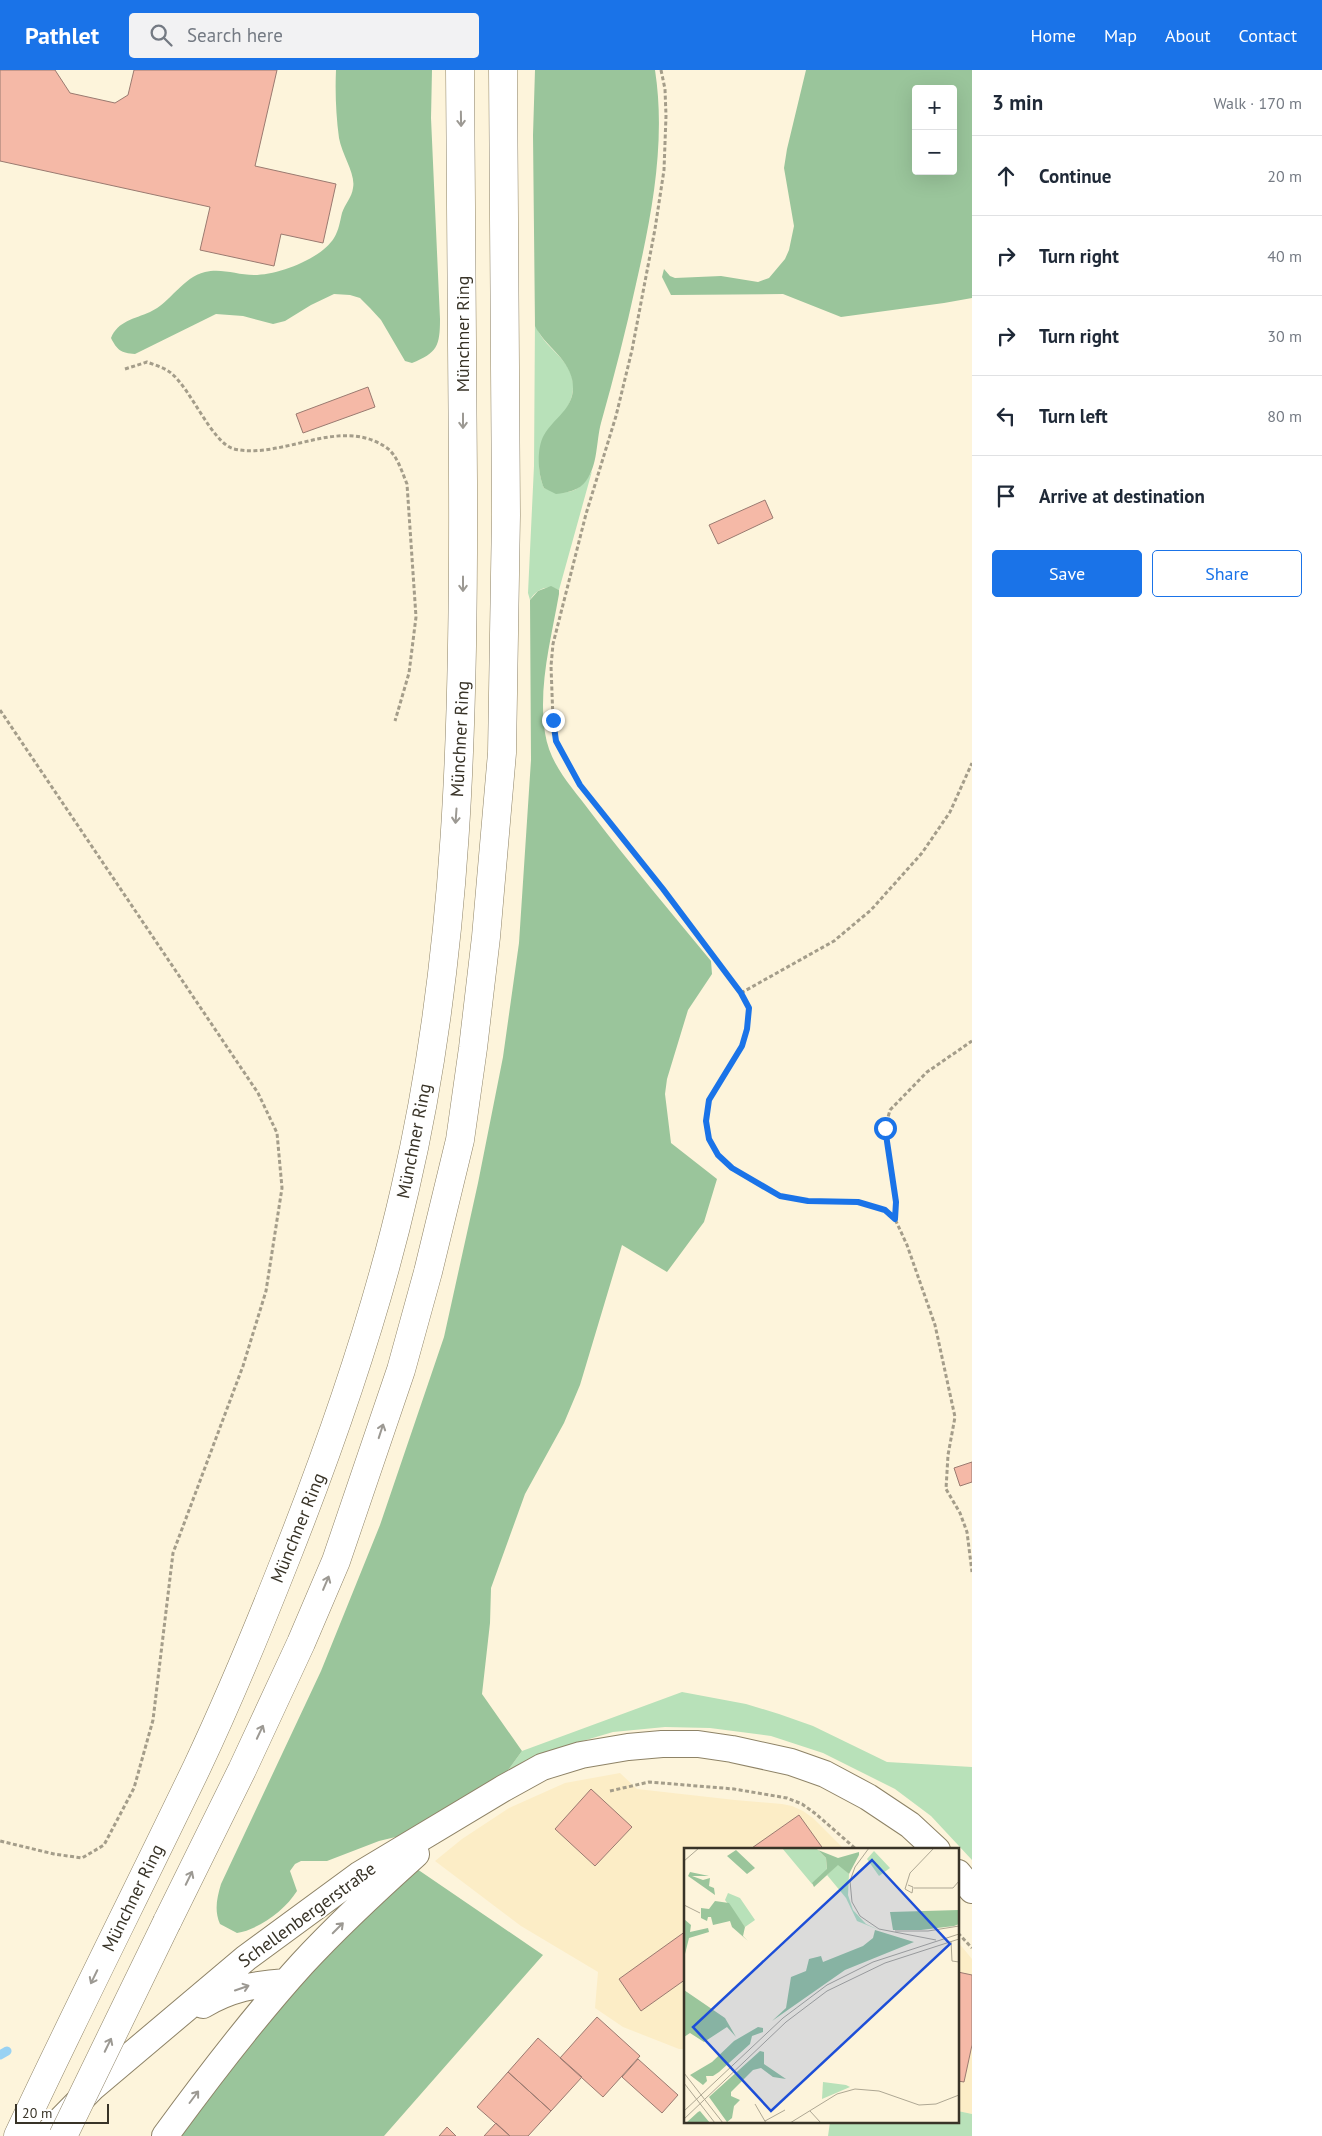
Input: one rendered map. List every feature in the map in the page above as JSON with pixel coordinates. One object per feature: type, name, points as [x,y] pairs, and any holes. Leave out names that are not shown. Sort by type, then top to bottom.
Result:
[{"type":"main road","name":"Münchner Ring","points":[[18,2136],[198,1764],[258,1628],[322,1466],[351,1384],[377,1300],[406,1186],[422,1106],[444,964],[461,743],[463,502],[460,70]]},
{"type":"main road","points":[[63,2136],[246,1762],[301,1643],[336,1561],[401,1370],[428,1272],[460,1140],[486,938],[502,753],[506,525],[503,70]]},
{"type":"street","name":"Schellenbergerstraße","points":[[45,2136],[93,2086],[246,1958],[359,1875],[542,1767],[581,1755],[628,1747],[662,1744],[698,1744],[732,1749],[790,1762],[825,1774],[868,1797],[910,1825],[935,1848]]},
{"type":"street","name":"Schellenbergerstraße","points":[[164,2136],[206,2080],[286,1982],[366,1900],[456,1818]]},
{"type":"street","points":[[959,1874],[972,1890]]},
{"type":"street","name":"Schellenbergerstraße","points":[[168,2025],[215,1998],[256,1984],[286,1982]]},
{"type":"path","points":[[661,70],[665,89],[666,116],[664,170],[655,229],[632,350],[616,416],[586,514],[554,644],[551,666],[553,720],[556,741],[580,785],[663,889],[741,993],[749,1008],[747,1029],[742,1046],[709,1100],[706,1121],[709,1139],[718,1155],[732,1168],[780,1196],[808,1201],[858,1202],[885,1210],[895,1219],[907,1245],[935,1325],[950,1392],[955,1417],[948,1455],[946,1489],[960,1513],[967,1532],[972,1572]]},
{"type":"path","points":[[125,369],[147,362],[171,373],[196,403],[215,434],[231,448],[253,452],[320,438],[345,436],[367,439],[388,448],[399,464],[407,484],[416,617],[409,673],[395,721]]},
{"type":"path","points":[[0,710],[258,1093],[277,1133],[282,1188],[266,1291],[242,1366],[173,1553],[153,1720],[134,1788],[104,1845],[82,1858],[54,1854],[0,1841]]},
{"type":"path","points":[[741,993],[834,941],[871,910],[922,853],[950,812],[972,762]]},
{"type":"path","points":[[895,1219],[896,1202],[885,1128],[890,1110],[927,1072],[972,1041]]},
{"type":"path","points":[[610,1790],[649,1782],[718,1787],[787,1798],[802,1804],[816,1814],[855,1848]]},
{"type":"path","points":[[959,1934],[972,1948]]},
{"type":"shaded area","points":[[620,1773],[637,1789],[792,1806],[813,1818],[843,1848],[684,1848],[684,2049],[679,2049],[623,2027],[595,2008],[598,1972],[521,1926],[435,1861],[462,1839],[509,1808],[565,1783]]},
{"type":"shaded area","points":[[959,1943],[972,1959],[972,2114],[959,2111]]},
{"type":"green space","points":[[336,70],[432,70],[431,118],[440,319],[438,342],[432,352],[412,363],[405,361],[381,320],[360,298],[334,294],[285,321],[273,324],[243,316],[216,314],[135,354],[120,350],[111,338],[122,324],[157,308],[183,284],[197,275],[211,271],[254,275],[275,272],[309,259],[328,246],[338,229],[343,210],[353,188],[351,171],[339,138]]},
{"type":"green space","points":[[535,70],[655,70],[658,97],[658,150],[652,204],[628,319],[601,423],[595,461],[590,475],[580,487],[556,494],[544,488],[542,483],[539,469],[540,447],[544,435],[569,404],[573,389],[572,379],[566,364],[544,340],[535,326],[533,135]]},
{"type":"green space","points":[[806,70],[972,70],[972,298],[841,317],[783,294],[671,295],[662,277],[664,269],[670,276],[675,278],[721,276],[758,282],[769,278],[785,259],[794,226],[784,168]]},
{"type":"green space","points":[[535,318],[541,336],[566,365],[571,373],[573,383],[567,409],[549,429],[542,443],[539,458],[541,481],[544,488],[552,491],[572,491],[577,489],[587,479],[592,471],[559,590],[551,587],[539,590],[530,600],[528,593],[534,466]]},
{"type":"green space","points":[[551,586],[559,590],[559,594],[546,663],[543,715],[545,733],[552,756],[563,776],[606,833],[711,961],[712,974],[688,1010],[667,1079],[665,1094],[671,1143],[717,1179],[704,1222],[667,1272],[622,1245],[580,1385],[564,1423],[525,1494],[491,1588],[490,1623],[482,1694],[522,1751],[503,1777],[408,1834],[379,1841],[327,1861],[301,1861],[295,1864],[290,1871],[297,1891],[292,1898],[271,1918],[246,1931],[237,1933],[220,1924],[218,1919],[217,1904],[221,1884],[321,1671],[380,1525],[444,1337],[478,1183],[503,1057],[519,943],[531,760],[530,600],[538,591]]},
{"type":"green space","points":[[682,1692],[746,1704],[779,1714],[813,1726],[887,1762],[972,1767],[972,1860],[931,1816],[895,1789],[823,1753],[771,1736],[710,1728],[665,1727],[613,1732],[569,1745],[503,1777],[522,1751]]},
{"type":"green space","points":[[417,1869],[543,1955],[384,2136],[180,2136],[250,2040],[356,1925]]},
{"type":"green space","points":[[959,2111],[972,2114],[972,2136],[828,2136],[830,2124],[959,2124]]},
{"type":"building","points":[[0,70],[55,70],[70,93],[115,103],[128,95],[134,70],[277,70],[255,166],[336,184],[323,243],[281,234],[274,266],[200,250],[210,207],[0,161]]},
{"type":"building","points":[[368,387],[375,407],[303,433],[296,414]]},
{"type":"building","points":[[765,500],[773,518],[718,544],[709,525]]},
{"type":"building","points":[[972,1462],[972,1482],[960,1486],[954,1468]]},
{"type":"building","points":[[591,1789],[632,1827],[595,1866],[555,1829]]},
{"type":"building","points":[[799,1815],[823,1848],[752,1848]]},
{"type":"building","points":[[684,1932],[684,1980],[641,2011],[619,1979]]},
{"type":"building","points":[[959,1972],[972,1975],[972,2045],[964,2082],[959,2081]]},
{"type":"building","points":[[597,2017],[640,2056],[603,2097],[560,2058]]},
{"type":"building","points":[[538,2038],[582,2077],[551,2111],[508,2072]]},
{"type":"building","points":[[638,2059],[678,2095],[662,2113],[622,2077]]},
{"type":"building","points":[[508,2072],[551,2111],[528,2136],[510,2136],[477,2107]]},
{"type":"building","points":[[496,2123],[510,2136],[484,2136]]},
{"type":"building","points":[[447,2127],[456,2136],[439,2136]]},
{"type":"waterway","points":[[0,2055],[7,2051]]},
{"type":"route","points":[[553,720],[556,741],[564,760],[580,785],[663,889],[741,993],[749,1008],[750,1018],[742,1046],[709,1100],[706,1121],[709,1139],[718,1155],[732,1168],[780,1196],[808,1201],[858,1202],[885,1210],[895,1219],[896,1202],[885,1128]]}]
